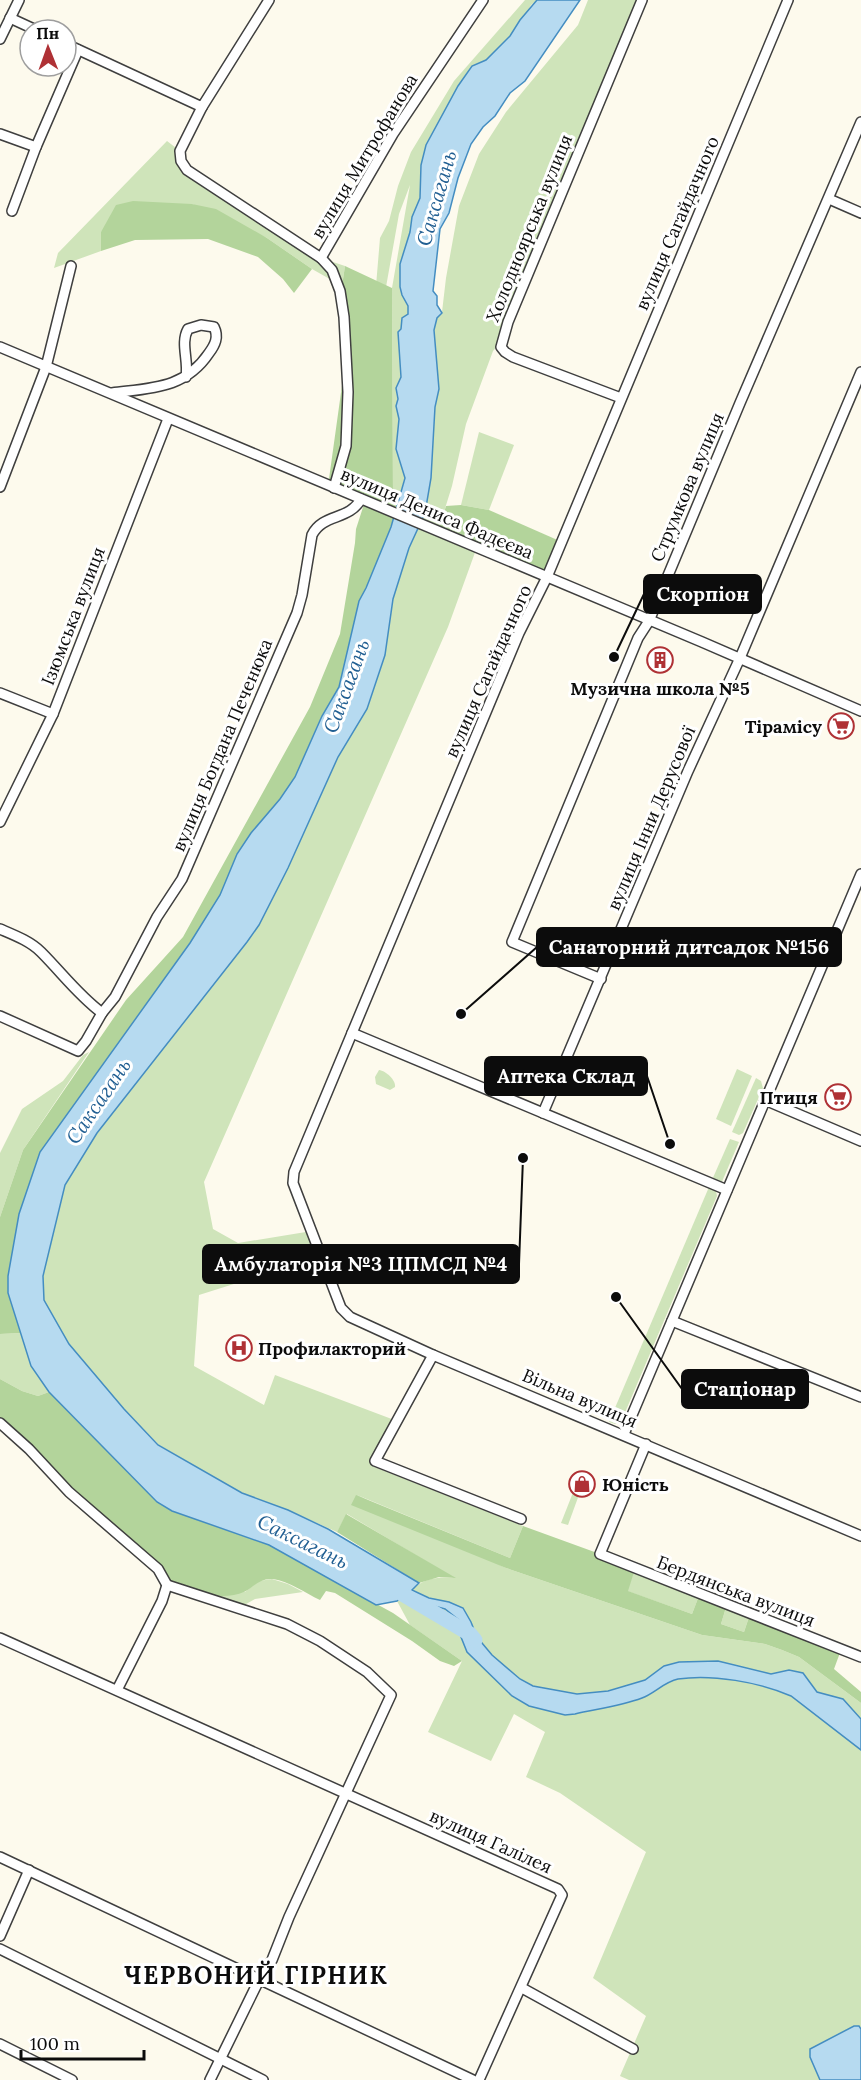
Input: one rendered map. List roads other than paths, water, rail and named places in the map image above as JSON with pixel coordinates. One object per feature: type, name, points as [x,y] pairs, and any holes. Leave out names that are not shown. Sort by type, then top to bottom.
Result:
[{"type":"street","points":[[0,39],[19,0]]},
{"type":"street","points":[[78,50],[202,107],[269,0]]},
{"type":"street","name":"вулиця Митрофанова","points":[[202,107],[180,151],[181,161],[187,170],[321,258],[393,134],[483,0]]},
{"type":"street","name":"Холодноярська вулиця","points":[[621,398],[513,357],[501,347],[508,322],[642,0]]},
{"type":"street","name":"вулиця Сагайдачного","points":[[322,1256],[293,1183],[294,1172],[519,633],[547,578],[788,0]]},
{"type":"street","points":[[10,18],[18,22]]},
{"type":"street","points":[[12,211],[66,78]]},
{"type":"street","name":"Струмкова вулиця","points":[[601,979],[512,942],[638,638],[650,621],[740,403],[861,122]]},
{"type":"street","points":[[0,134],[36,147]]},
{"type":"street","points":[[829,199],[861,213]]},
{"type":"street","points":[[321,258],[332,270],[340,291],[348,382],[346,447],[334,488]]},
{"type":"street","points":[[0,486],[46,367],[70,266]]},
{"type":"street","points":[[109,394],[175,383],[186,377],[205,360],[214,346],[216,332],[214,327],[201,325],[188,329],[184,335],[186,377]]},
{"type":"street","name":"вулиця Дениса Фадєєва","points":[[0,347],[861,711]]},
{"type":"street","name":"вулиця Інни Дерусової","points":[[543,1113],[861,372]]},
{"type":"street","name":"Ізюмська вулиця","points":[[0,822],[53,714],[168,418]]},
{"type":"street","name":"вулиця Богдана Печенюка","points":[[0,1016],[78,1051],[86,1041],[102,1013],[115,997],[157,917],[182,879],[297,613],[312,535],[316,526],[351,510],[363,500]]},
{"type":"street","points":[[0,693],[53,714]]},
{"type":"street","points":[[624,1434],[861,874]]},
{"type":"street","points":[[0,929],[24,940],[40,951],[74,990],[102,1013]]},
{"type":"street","points":[[352,1033],[727,1190]]},
{"type":"street","points":[[765,1100],[861,1141]]},
{"type":"street","name":"Вільна вулиця","points":[[322,1256],[344,1313],[433,1354],[861,1536]]},
{"type":"street","points":[[672,1321],[861,1397]]},
{"type":"street","points":[[433,1354],[375,1461],[521,1519]]},
{"type":"street","points":[[0,1423],[29,1449],[69,1492],[158,1569],[167,1585],[287,1624],[320,1641],[367,1672],[391,1695],[272,1959],[260,1978],[210,2080]]},
{"type":"street","name":"Бердянська вулиця","points":[[646,1444],[600,1554],[861,1657]]},
{"type":"street","points":[[117,1690],[162,1601],[167,1585]]},
{"type":"street","name":"вулиця Галілея","points":[[0,1638],[558,1889],[561,1896],[522,1988],[479,2080]]},
{"type":"street","points":[[0,1857],[473,2080]]},
{"type":"street","points":[[0,1936],[29,1870]]},
{"type":"street","points":[[0,1949],[262,2080]]},
{"type":"street","points":[[522,1988],[633,2049]]},
{"type":"street","points":[[0,2044],[72,2080]]},
{"type":"water","points":[[537,0],[580,0],[525,81],[510,93],[495,116],[483,127],[471,144],[458,178],[449,213],[440,229],[433,291],[437,296],[437,305],[442,313],[437,318],[434,330],[439,389],[435,407],[431,478],[425,513],[409,548],[393,599],[385,655],[367,709],[338,757],[288,868],[259,925],[97,1133],[65,1185],[43,1276],[44,1300],[69,1344],[158,1445],[242,1493],[288,1510],[328,1529],[419,1583],[412,1590],[429,1598],[449,1602],[463,1608],[477,1637],[492,1655],[520,1679],[533,1686],[577,1694],[608,1691],[645,1680],[664,1666],[679,1662],[718,1661],[771,1674],[789,1670],[803,1673],[817,1692],[843,1699],[861,1719],[861,1750],[791,1696],[765,1687],[720,1678],[678,1679],[634,1701],[575,1714],[565,1715],[529,1706],[512,1696],[467,1652],[461,1637],[460,1621],[445,1609],[401,1597],[397,1601],[376,1605],[269,1545],[172,1511],[157,1502],[49,1392],[31,1366],[8,1293],[8,1276],[19,1214],[40,1152],[190,943],[220,895],[237,854],[295,777],[322,716],[339,687],[359,601],[391,527],[405,478],[396,449],[399,419],[396,388],[401,377],[398,332],[401,329],[402,318],[408,314],[408,306],[400,287],[400,264],[412,217],[420,198],[421,165],[426,145],[458,86],[472,66],[486,60],[510,36]]},
{"type":"water","points":[[854,2026],[859,2026],[861,2029],[861,2080],[820,2080],[810,2057],[810,2049]]},
{"type":"waterway","name":"Саксагань","points":[[394,1589],[470,1634],[475,1640]]},
{"type":"place","name":"Скорпіон","points":[[614,657]]},
{"type":"place","name":"Музична школа №5","points":[[660,660]]},
{"type":"place","name":"Тірамісу","points":[[841,726]]},
{"type":"place","name":"Санаторний дитсадок №156","points":[[461,1014]]},
{"type":"place","name":"Птиця","points":[[838,1097]]},
{"type":"place","name":"Аптека Склад","points":[[670,1144]]},
{"type":"place","name":"Амбулаторія №3 ЦПМСД №4","points":[[523,1158]]},
{"type":"place","name":"Стаціонар","points":[[616,1297]]},
{"type":"place","name":"Профилакторий","points":[[239,1348]]},
{"type":"place","name":"Юність","points":[[582,1484]]},
{"type":"district","name":"ЧЕРВОНИЙ ГІРНИК","points":[[256,1975]]}]
